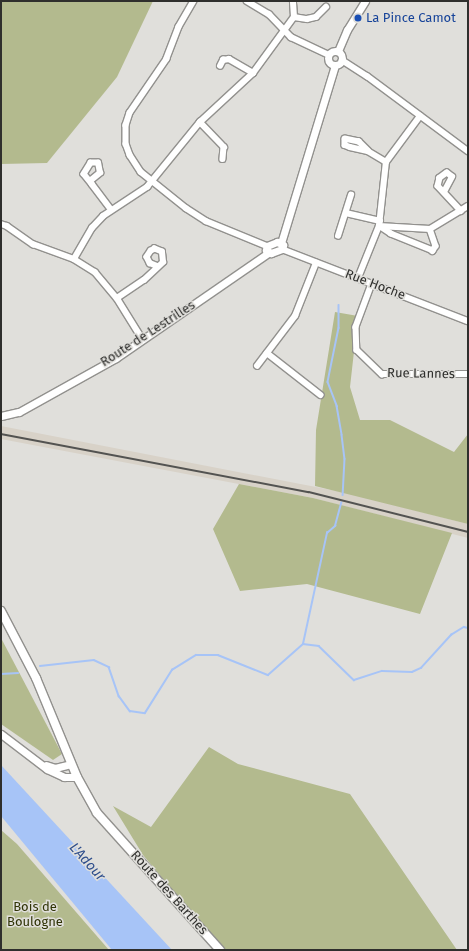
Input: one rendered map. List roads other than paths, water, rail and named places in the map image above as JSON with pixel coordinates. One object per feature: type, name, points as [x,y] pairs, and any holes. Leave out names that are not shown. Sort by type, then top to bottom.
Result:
[{"type":"main road","points":[[1,611],[36,678],[79,775]]},
{"type":"main road","points":[[56,721],[71,764],[79,775]]},
{"type":"main road","name":"Route des Barthes","points":[[79,775],[118,836]]},
{"type":"main road","name":"Route des Barthes","points":[[79,775],[97,813],[220,950]]},
{"type":"street","points":[[194,1],[180,27],[167,59],[134,104],[126,125],[126,139],[130,155],[151,181],[206,221],[268,249],[282,246],[335,65],[342,60]]},
{"type":"street","points":[[247,1],[269,14],[285,32],[329,55]]},
{"type":"street","points":[[74,259],[92,228],[111,209],[141,192],[200,122],[253,73],[285,32],[294,17],[293,1]]},
{"type":"street","points":[[329,55],[338,51],[347,30],[365,1]]},
{"type":"street","points":[[294,17],[307,19],[316,17],[326,7]]},
{"type":"street","points":[[338,51],[342,60],[354,67],[468,151]]},
{"type":"street","points":[[329,55],[329,60],[335,65]]},
{"type":"street","points":[[220,66],[223,60],[229,59],[253,73]]},
{"type":"street","points":[[358,278],[380,223],[386,162],[420,116]]},
{"type":"street","points":[[200,122],[224,147],[223,159]]},
{"type":"street","points":[[368,150],[386,162]]},
{"type":"street","points":[[90,181],[111,209]]},
{"type":"street","points":[[444,192],[460,210]]},
{"type":"street","points":[[338,236],[346,213],[350,195]]},
{"type":"street","points":[[346,213],[380,223],[430,229],[468,206]]},
{"type":"street","points":[[380,223],[391,234],[433,251],[436,246],[430,229]]},
{"type":"street","points":[[1,224],[44,250],[74,259],[95,272],[117,298],[143,340]]},
{"type":"street","name":"Rue Hoche","points":[[282,246],[316,263],[468,321]]},
{"type":"street","name":"Route de Lestrilles","points":[[1,416],[19,412],[143,340],[268,249]]},
{"type":"street","points":[[257,366],[295,316],[316,263]]},
{"type":"street","points":[[117,298],[144,280],[155,271],[157,266]]},
{"type":"street","name":"Rue Lannes","points":[[372,284],[356,327],[357,350],[382,374],[468,374]]},
{"type":"street","points":[[267,353],[321,395]]},
{"type":"street","points":[[1,734],[42,764],[64,777],[79,775]]},
{"type":"street","points":[[42,764],[55,768],[71,764]]},
{"type":"water","name":"L'Adour","points":[[1,765],[172,950],[112,950],[1,816]]},
{"type":"waterway","points":[[339,305],[339,328],[328,382],[337,406],[342,435],[345,459],[343,495]]},
{"type":"waterway","points":[[303,644],[327,533],[335,526],[341,503]]},
{"type":"waterway","points":[[40,666],[94,660],[109,667],[119,696],[130,711],[145,713],[172,670],[196,655],[218,655],[268,675],[303,644],[319,646],[354,680],[382,671],[412,672],[421,668],[451,635],[464,627],[468,628]]},
{"type":"waterway","points":[[1,674],[18,673]]},
{"type":"railway","points":[[1,434],[309,492],[468,532]]},
{"type":"place","name":"La Pince Camot","points":[[358,18]]},
{"type":"park label","name":"Bois de Boulogne","points":[[35,916]]}]
